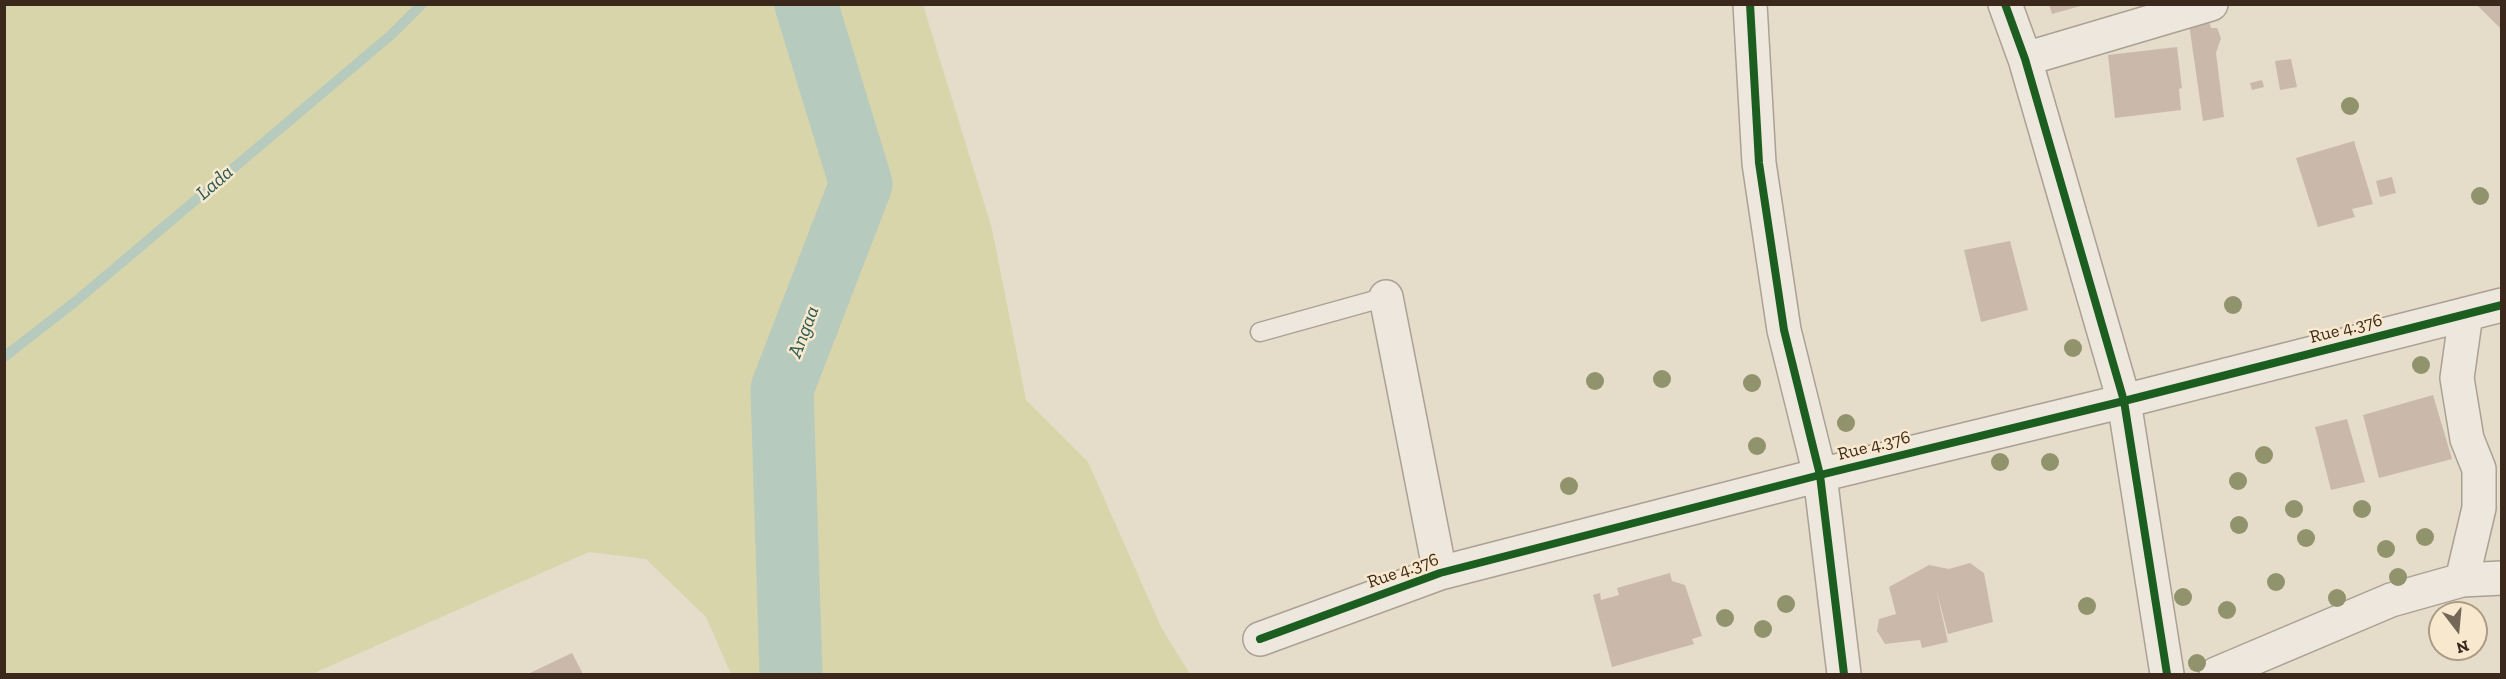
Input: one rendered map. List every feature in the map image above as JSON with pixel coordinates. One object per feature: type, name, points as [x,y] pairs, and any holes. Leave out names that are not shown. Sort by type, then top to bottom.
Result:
[{"type":"street","points":[[1750,4],[1760,163],[1784,330],[1820,475],[1844,675]]},
{"type":"street","points":[[2005,4],[2025,59],[2124,401],[2167,675]]},
{"type":"street","points":[[2025,59],[2211,4]]},
{"type":"street","points":[[1386,297],[1440,573]]},
{"type":"street","name":"Rue 4.376","points":[[1260,639],[1440,573],[1820,475],[2502,305]]},
{"type":"street","points":[[2462,580],[2479,508],[2479,469],[2467,439],[2457,378],[2466,314]]},
{"type":"street","points":[[2216,675],[2391,600],[2462,580],[2502,578]]},
{"type":"lane","points":[[1260,332],[1386,297]]},
{"type":"shaded area","points":[[4,5],[923,5],[992,229],[1026,400],[1088,462],[1162,629],[1190,674],[731,674],[706,617],[646,559],[589,552],[312,674],[5,674]]},
{"type":"building","points":[[2049,4],[2084,4],[2084,5],[2052,14]]},
{"type":"building","points":[[2476,4],[2502,4],[2502,30]]},
{"type":"building","points":[[2209,21],[2211,28],[2217,28],[2221,38],[2216,53],[2224,117],[2203,121],[2189,24]]},
{"type":"building","points":[[2177,47],[2182,88],[2179,89],[2181,110],[2115,118],[2108,55]]},
{"type":"building","points":[[2291,59],[2297,87],[2280,90],[2275,61]]},
{"type":"building","points":[[2262,80],[2264,87],[2252,90],[2250,83]]},
{"type":"building","points":[[2354,141],[2373,204],[2352,209],[2355,217],[2318,227],[2296,158]]},
{"type":"building","points":[[2392,177],[2396,193],[2380,197],[2376,181]]},
{"type":"building","points":[[2010,241],[2028,310],[1981,322],[1964,250]]},
{"type":"building","points":[[2433,395],[2452,459],[2379,478],[2363,415]]},
{"type":"building","points":[[2347,419],[2365,482],[2331,490],[2315,427]]},
{"type":"building","points":[[1970,563],[1984,573],[1993,622],[1948,634],[1936,589],[1948,642],[1922,648],[1920,640],[1885,644],[1877,631],[1879,619],[1896,614],[1889,587],[1929,565],[1949,569]]},
{"type":"building","points":[[1670,573],[1672,581],[1685,585],[1702,636],[1692,639],[1694,644],[1612,667],[1593,595],[1600,593],[1601,600],[1619,595],[1617,588]]},
{"type":"building","points":[[572,653],[583,674],[528,674]]},
{"type":"waterway","name":"Lada","points":[[4,357],[76,301],[391,35],[422,4]]},
{"type":"waterway","name":"Angaa","points":[[791,674],[782,389],[861,184],[806,4]]},
{"type":"cycle path","points":[[1750,4],[1759,163],[1784,330],[1820,475],[1844,674]]},
{"type":"cycle path","points":[[2005,4],[2025,59],[2124,401],[2167,674]]},
{"type":"cycle path","points":[[1260,639],[1440,573],[1820,475],[2502,305]]}]
